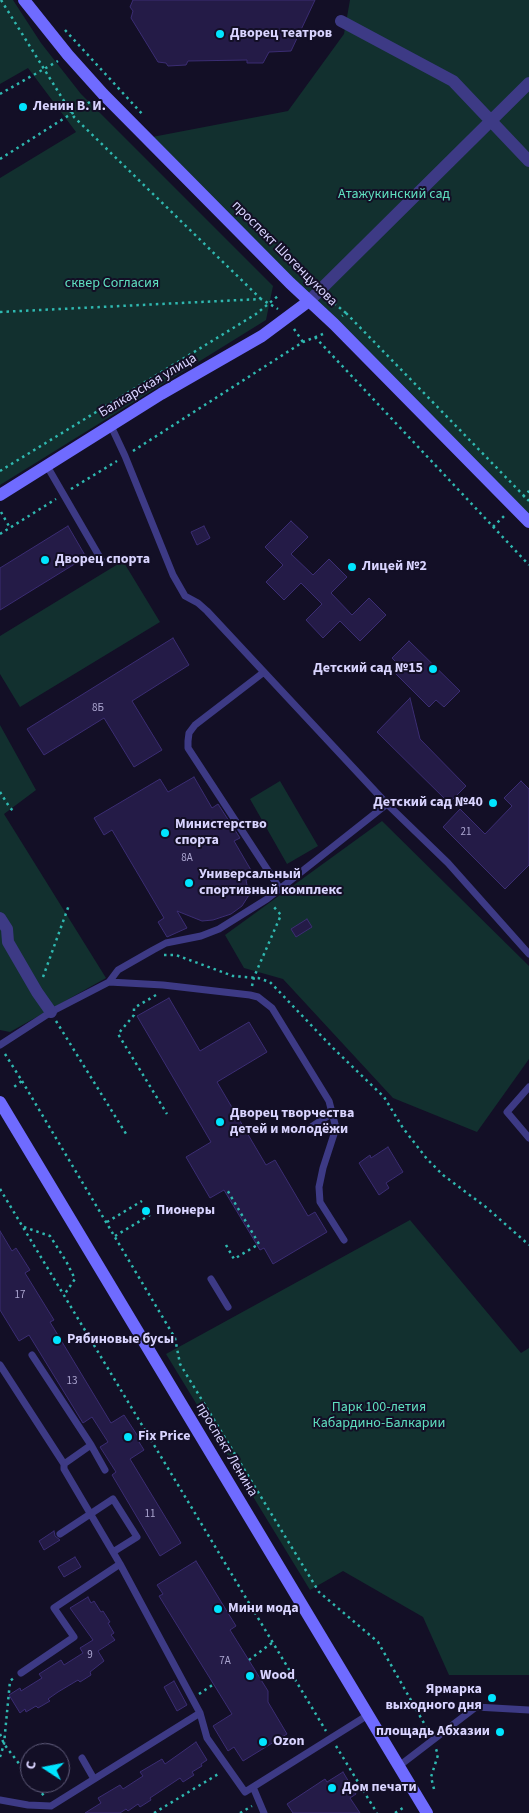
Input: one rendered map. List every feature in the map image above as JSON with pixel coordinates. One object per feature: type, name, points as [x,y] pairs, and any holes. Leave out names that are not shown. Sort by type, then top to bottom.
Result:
[{"type":"main road","name":"проспект Шогенцукова","points":[[24,0],[68,55],[103,94],[529,522]]},
{"type":"main road","name":"Балкарская улица","points":[[0,495],[162,394],[262,336],[309,301]]},
{"type":"main road","name":"проспект Ленина","points":[[0,1102],[427,1813]]},
{"type":"street","points":[[341,21],[453,81],[529,161]]},
{"type":"street","points":[[309,301],[529,83]]},
{"type":"street","points":[[0,918],[7,929],[8,942],[50,1012]]},
{"type":"lane","points":[[111,426],[173,575],[185,596],[208,611],[387,804],[448,862],[529,954]]},
{"type":"lane","points":[[47,466],[102,561]]},
{"type":"lane","points":[[264,672],[195,725],[189,733],[188,748],[280,889]]},
{"type":"lane","points":[[2,1048],[50,1012],[109,982],[118,970],[152,950],[166,943],[201,936],[219,929],[267,899],[387,804]]},
{"type":"lane","points":[[109,982],[181,987],[250,995],[264,1000],[272,1008],[329,1101],[336,1128],[323,1168],[319,1187],[320,1202],[344,1240]]},
{"type":"lane","points":[[181,987],[186,996]]},
{"type":"lane","points":[[220,1001],[222,992]]},
{"type":"lane","points":[[529,1087],[507,1112],[529,1138]]},
{"type":"lane","points":[[310,1128],[332,1113]]},
{"type":"lane","points":[[211,1279],[228,1306]]},
{"type":"lane","points":[[32,1355],[91,1445],[105,1470]]},
{"type":"lane","points":[[0,1365],[64,1464],[64,1469],[120,1564],[200,1713],[207,1738],[245,1792],[368,1715]]},
{"type":"lane","points":[[64,1464],[91,1445]]},
{"type":"lane","points":[[60,1534],[113,1499],[138,1537],[113,1552]]},
{"type":"lane","points":[[21,1672],[74,1637],[54,1608],[120,1564]]},
{"type":"lane","points":[[399,1766],[476,1707],[529,1710]]},
{"type":"lane","points":[[0,1800],[28,1805],[51,1806],[200,1713]]},
{"type":"lane","points":[[82,1758],[94,1779]]},
{"type":"lane","points":[[253,1787],[264,1813]]},
{"type":"path","points":[[1,0],[74,117],[260,299],[279,310]]},
{"type":"path","points":[[60,24],[147,119]]},
{"type":"path","points":[[0,94],[68,55]]},
{"type":"path","points":[[0,159],[103,94]]},
{"type":"path","points":[[299,273],[346,313],[529,501]]},
{"type":"path","points":[[0,471],[270,304],[278,296]]},
{"type":"path","points":[[0,312],[260,299]]},
{"type":"path","points":[[341,317],[346,313]]},
{"type":"path","points":[[294,329],[303,342]]},
{"type":"path","points":[[0,534],[303,342],[323,334]]},
{"type":"path","points":[[315,337],[529,564]]},
{"type":"path","points":[[153,377],[156,382]]},
{"type":"path","points":[[520,500],[529,491]]},
{"type":"path","points":[[1,512],[10,528]]},
{"type":"path","points":[[493,527],[504,516]]},
{"type":"path","points":[[0,792],[14,811]]},
{"type":"path","points":[[250,995],[254,977],[281,915],[267,899]]},
{"type":"path","points":[[37,992],[69,905]]},
{"type":"path","points":[[152,950],[162,956],[176,955],[233,976],[254,977],[270,982],[332,1047],[384,1097],[416,1146],[443,1175],[488,1208],[529,1245]]},
{"type":"path","points":[[160,992],[134,1008],[134,1015],[118,1034],[167,1114]]},
{"type":"path","points":[[50,1012],[128,1137]]},
{"type":"path","points":[[2,1048],[175,1338],[180,1364],[319,1592],[378,1642],[434,1740],[438,1755],[431,1778],[434,1789]]},
{"type":"path","points":[[11,1089],[22,1081]]},
{"type":"path","points":[[226,1188],[259,1244],[230,1262]]},
{"type":"path","points":[[0,1189],[377,1813]]},
{"type":"path","points":[[106,1222],[142,1202]]},
{"type":"path","points":[[114,1236],[150,1215]]},
{"type":"path","points":[[23,1227],[50,1236],[66,1261],[75,1279],[64,1295]]},
{"type":"path","points":[[226,1245],[234,1259]]},
{"type":"path","points":[[249,1660],[273,1642]]},
{"type":"path","points":[[0,1756],[4,1744],[10,1681],[21,1672]]},
{"type":"path","points":[[192,1699],[214,1684]]},
{"type":"path","points":[[0,1734],[4,1744],[20,1765]]},
{"type":"path","points":[[154,1813],[227,1768]]},
{"type":"path","points":[[395,1813],[406,1806]]},
{"type":"green space","name":"сквер Согласия","points":[[0,0],[13,0],[41,43],[81,94],[273,286],[266,320],[0,485],[0,178],[76,132],[28,68],[0,84]]},
{"type":"green space","name":"Атажукинский сад","points":[[350,0],[529,0],[529,522],[147,138],[288,111],[344,34]]},
{"type":"green space","points":[[123,561],[160,622],[20,707],[0,674],[0,636]]},
{"type":"green space","points":[[0,725],[36,790],[4,814],[106,978],[10,1032],[0,1030]]},
{"type":"green space","points":[[280,781],[318,846],[287,864],[250,799]]},
{"type":"green space","points":[[382,821],[529,966],[529,1059],[477,1132],[393,1098],[283,979],[244,968],[225,935]]},
{"type":"green space","name":"Парк 100-летия Кабардино-Балкарии","points":[[410,1220],[521,1353],[529,1348],[529,1675],[449,1675],[423,1617],[343,1571],[310,1590],[166,1354]]},
{"type":"building","name":"Дворец театров","points":[[133,0],[315,0],[291,51],[269,52],[263,63],[247,63],[247,60],[188,61],[186,65],[168,66],[166,63],[158,62],[131,18],[133,11],[130,7]]},
{"type":"building","points":[[291,521],[308,537],[291,554],[313,575],[329,559],[347,577],[331,593],[352,615],[369,598],[386,615],[360,641],[340,621],[323,638],[306,620],[322,604],[301,583],[284,600],[266,582],[283,565],[265,547]]},
{"type":"building","points":[[68,526],[86,557],[0,610],[0,568]]},
{"type":"building","points":[[204,526],[210,538],[197,545],[191,532]]},
{"type":"building","points":[[173,638],[189,665],[132,701],[162,750],[134,767],[104,718],[44,755],[27,729]]},
{"type":"building","points":[[409,641],[460,691],[444,707],[436,700],[429,707],[396,674],[402,668],[392,658]]},
{"type":"building","points":[[410,698],[420,739],[466,786],[449,803],[377,732]]},
{"type":"building","points":[[194,777],[212,808],[218,804],[240,838],[234,841],[255,877],[246,880],[249,895],[242,906],[231,914],[213,920],[202,921],[177,911],[187,928],[167,937],[158,922],[164,918],[112,830],[104,835],[94,818],[160,779],[168,792]]},
{"type":"building","points":[[521,781],[529,789],[529,865],[505,889],[443,827],[460,809],[485,834],[512,806],[504,798]]},
{"type":"building","points":[[307,919],[312,927],[296,937],[291,929]]},
{"type":"building","name":"Дворец творчества детей и молодёжи","points":[[169,998],[200,1051],[249,1022],[267,1052],[217,1082],[266,1165],[275,1160],[308,1216],[315,1212],[327,1232],[273,1264],[264,1248],[260,1250],[224,1190],[210,1198],[186,1157],[211,1142],[137,1016]]},
{"type":"building","points":[[388,1147],[403,1172],[386,1183],[389,1188],[379,1195],[359,1163],[370,1155],[371,1158]]},
{"type":"building","points":[[0,1231],[12,1251],[16,1248],[30,1270],[25,1273],[54,1320],[50,1322],[111,1423],[124,1415],[141,1441],[139,1442],[144,1450],[130,1459],[181,1543],[160,1556],[112,1475],[116,1472],[100,1447],[108,1442],[92,1417],[83,1423],[29,1335],[19,1341],[0,1310]]},
{"type":"building","points":[[54,1531],[55,1536],[60,1540],[44,1550],[39,1541]]},
{"type":"building","points":[[75,1557],[81,1567],[64,1577],[58,1567]]},
{"type":"building","points":[[196,1561],[236,1626],[230,1630],[268,1691],[268,1702],[287,1734],[243,1761],[234,1747],[228,1751],[213,1726],[232,1714],[159,1596],[163,1594],[157,1585]]},
{"type":"building","points":[[88,1597],[91,1603],[94,1601],[101,1612],[103,1611],[114,1633],[111,1635],[115,1640],[98,1651],[104,1661],[90,1672],[91,1675],[80,1682],[78,1680],[58,1692],[48,1699],[50,1701],[38,1708],[36,1706],[26,1712],[25,1709],[20,1713],[9,1695],[20,1688],[21,1691],[42,1678],[39,1674],[61,1660],[64,1665],[83,1653],[80,1648],[93,1640],[70,1608]]},
{"type":"building","points":[[174,1681],[187,1705],[177,1711],[164,1687]]},
{"type":"building","points":[[196,1742],[207,1760],[201,1764],[202,1766],[192,1772],[194,1775],[183,1782],[180,1778],[140,1807],[138,1804],[128,1811],[126,1809],[120,1813],[85,1813],[101,1803],[98,1798],[120,1785],[123,1789],[143,1776],[140,1772],[162,1759],[165,1764]]},
{"type":"building","name":"Дом печати","points":[[343,1772],[356,1794],[350,1798],[360,1813],[293,1813],[287,1804],[325,1779],[327,1782]]},
{"type":"place","name":"Дворец театров","points":[[220,34]]},
{"type":"place","name":"Ленин В. И.","points":[[23,107]]},
{"type":"place","name":"Дворец спорта","points":[[45,560]]},
{"type":"place","name":"Лицей №2","points":[[352,567]]},
{"type":"place","name":"Детский сад №15","points":[[433,669]]},
{"type":"place","name":"Детский сад №40","points":[[493,803]]},
{"type":"place","name":"Министерство спорта","points":[[165,833]]},
{"type":"place","name":"Универсальный спортивный комплекс","points":[[189,883]]},
{"type":"place","name":"Дворец творчества детей и молодёжи","points":[[220,1122]]},
{"type":"place","name":"Пионеры","points":[[146,1211]]},
{"type":"place","name":"Рябиновые бусы","points":[[57,1340]]},
{"type":"place","name":"Fix Price","points":[[128,1437]]},
{"type":"place","name":"Мини мода","points":[[218,1609]]},
{"type":"place","name":"Wood","points":[[250,1676]]},
{"type":"place","name":"Ярмарка выходного дня","points":[[492,1698]]},
{"type":"place","name":"площадь Абхазии","points":[[500,1732]]},
{"type":"place","name":"Ozon","points":[[263,1742]]},
{"type":"place","name":"Дом печати","points":[[332,1788]]}]
